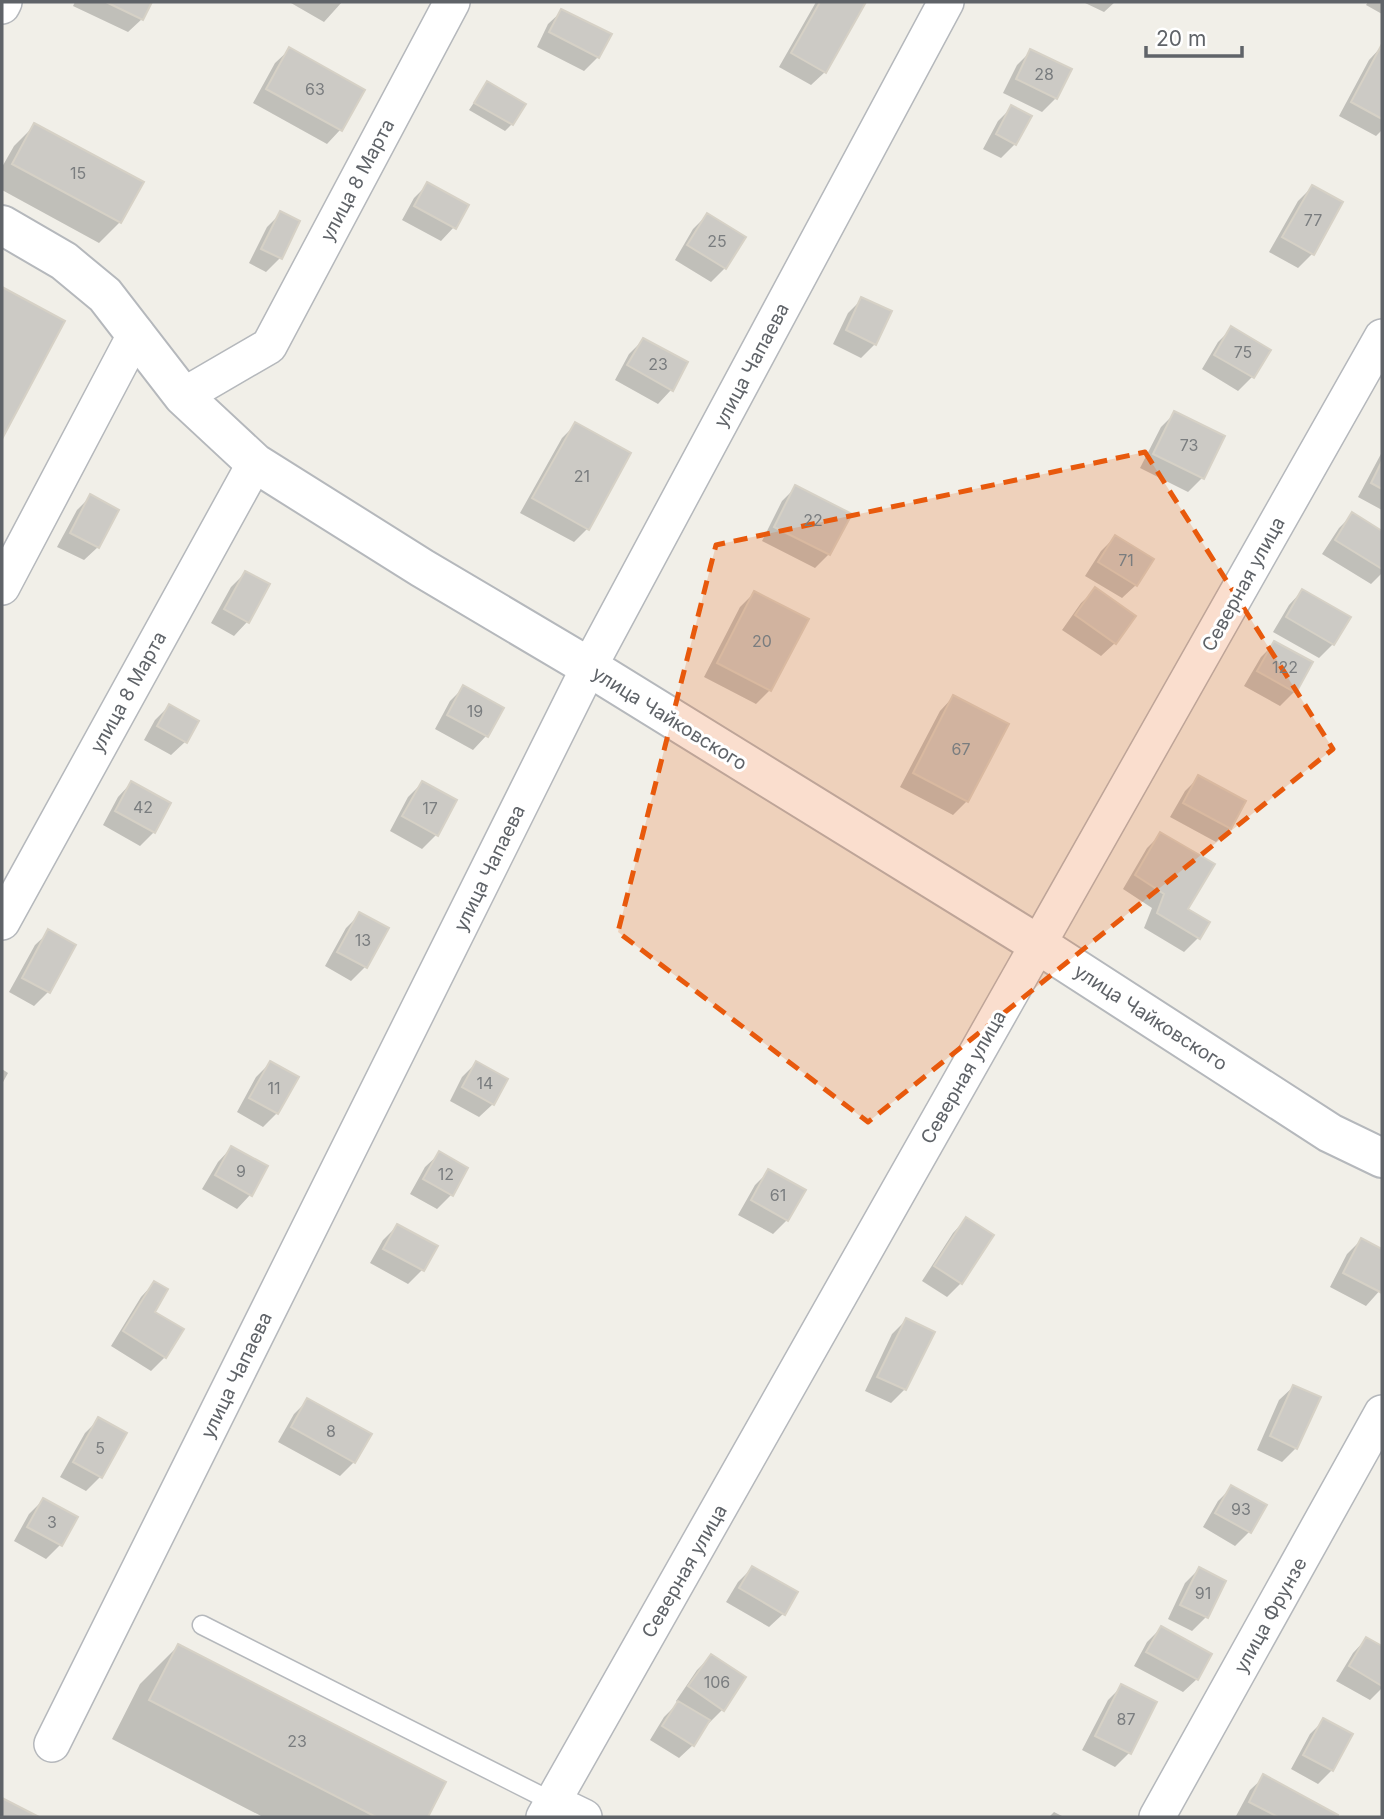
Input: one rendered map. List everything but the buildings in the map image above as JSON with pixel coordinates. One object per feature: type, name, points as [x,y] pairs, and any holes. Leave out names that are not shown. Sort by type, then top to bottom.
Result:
[{"type":"street","name":"улица 8 Марта","points":[[183,396],[268,346],[452,2]]},
{"type":"street","name":"улица Чапаева","points":[[52,1744],[589,667],[946,2]]},
{"type":"street","name":"улица Чайковского","points":[[2,225],[64,261],[105,295],[183,396],[255,463],[422,569],[589,667],[1039,945],[1330,1133],[1382,1158]]},
{"type":"street","points":[[2,587],[136,333]]},
{"type":"street","name":"Северная улица","points":[[548,1809],[1382,337]]},
{"type":"street","name":"улица 8 Марта","points":[[2,922],[255,463]]},
{"type":"street","name":"улица Фрунзе","points":[[1157,1817],[1382,1413]]},
{"type":"street","points":[[548,1809],[584,1817]]},
{"type":"lane","points":[[202,1625],[548,1809]]},
{"type":"highlighted area","points":[[1145,452],[1333,749],[868,1122],[618,932],[716,545]]}]
